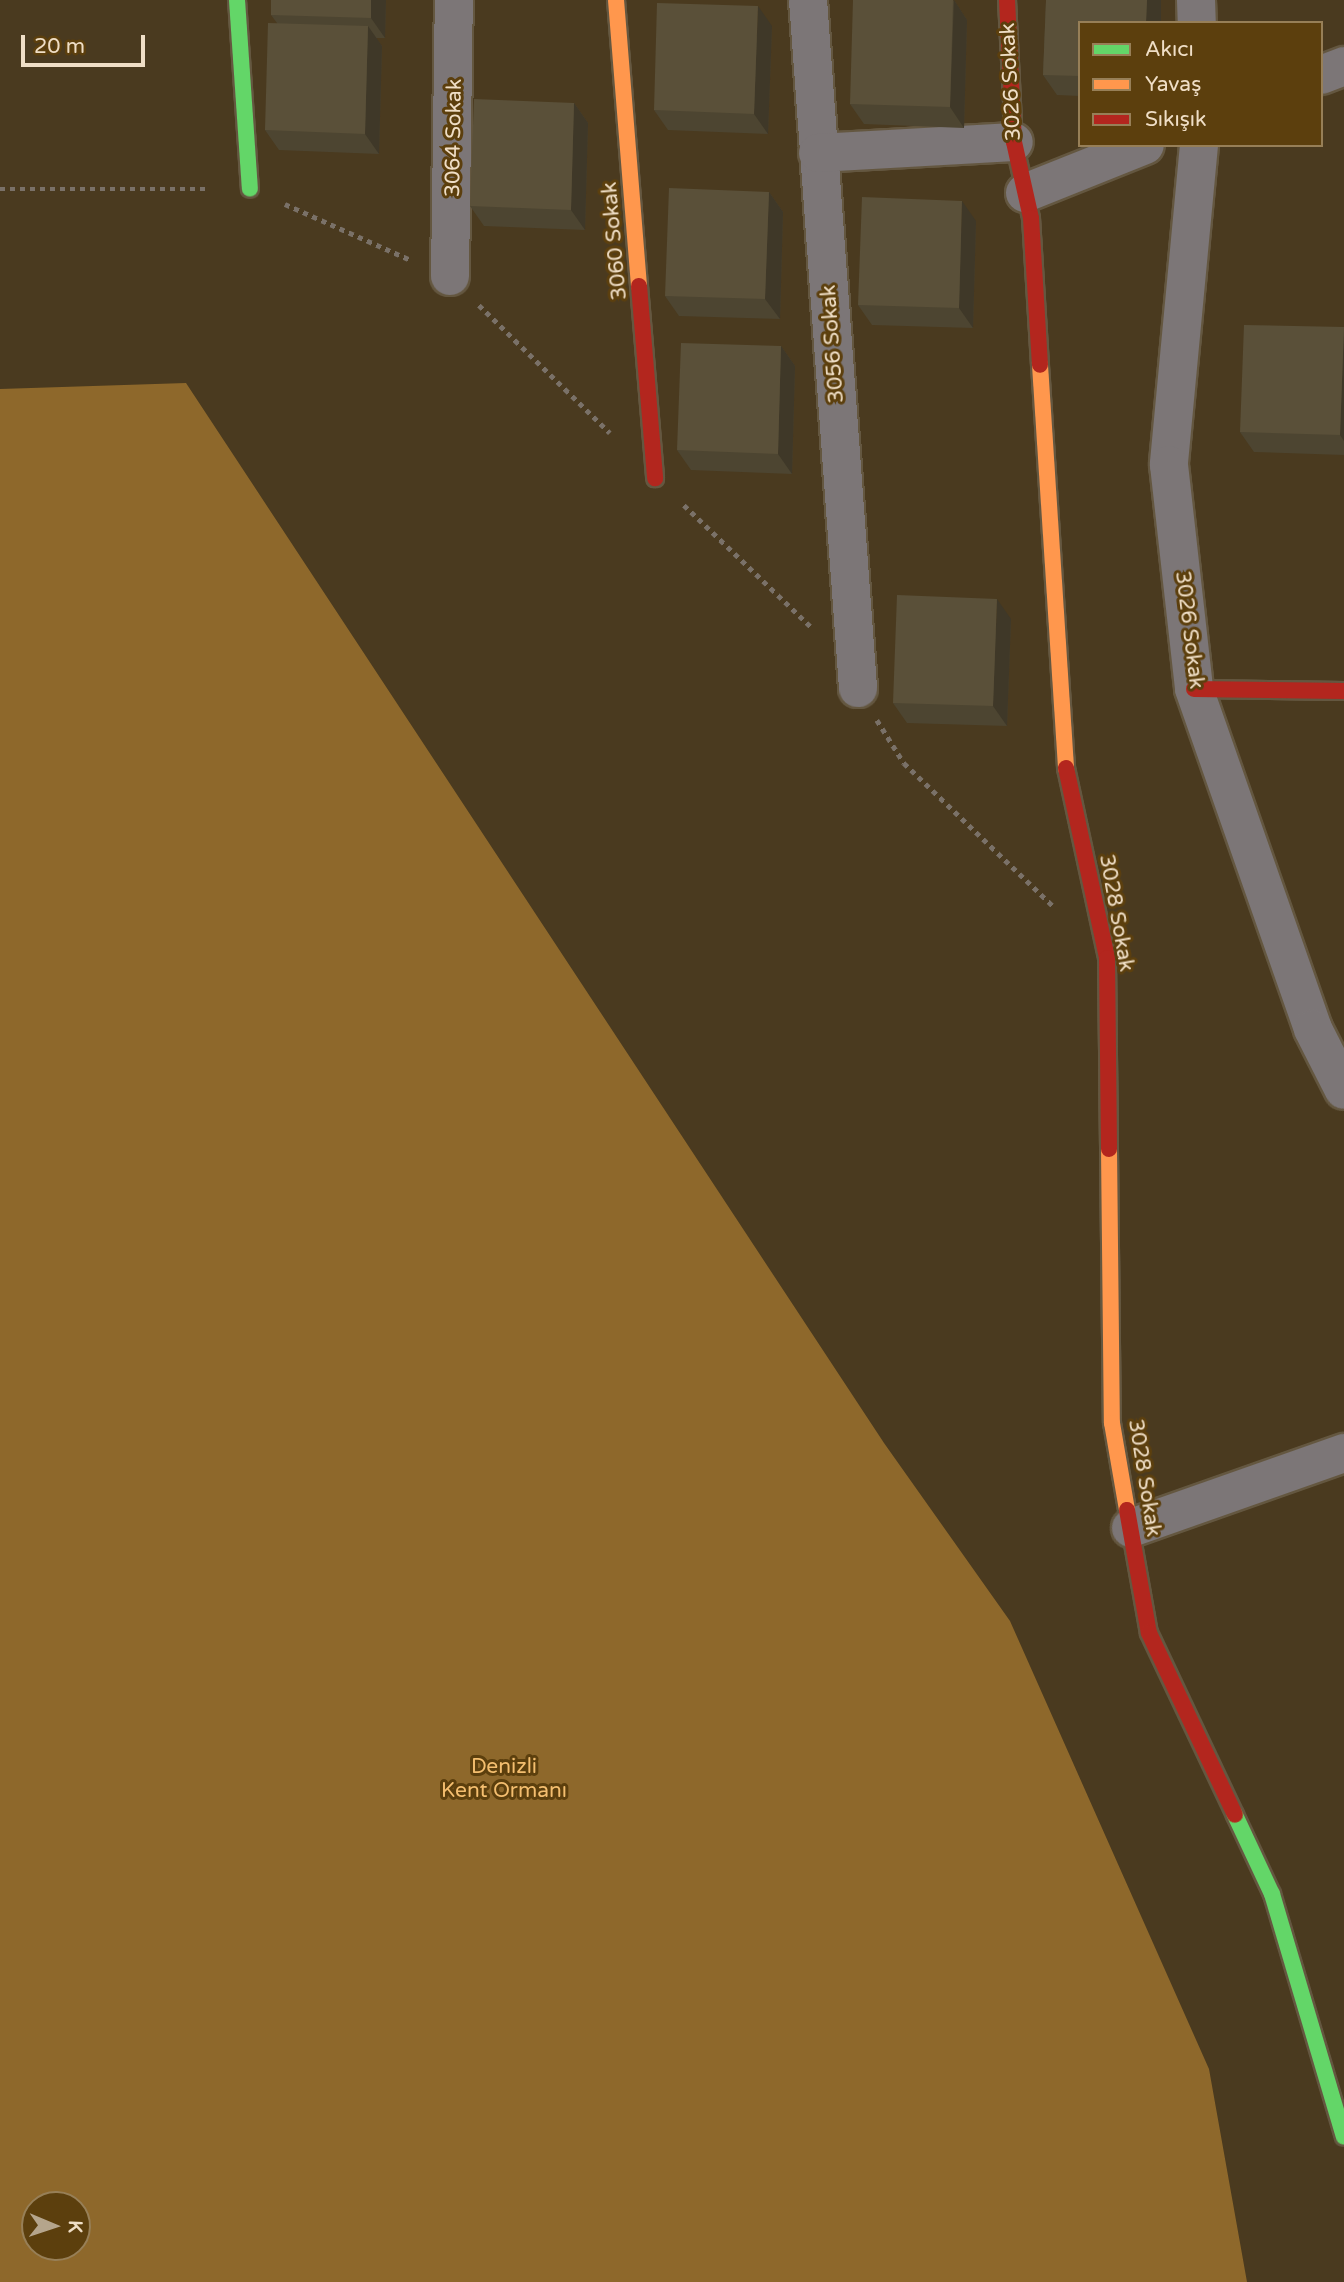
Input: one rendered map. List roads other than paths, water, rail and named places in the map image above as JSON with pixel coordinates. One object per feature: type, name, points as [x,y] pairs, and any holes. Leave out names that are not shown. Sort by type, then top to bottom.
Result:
[{"type":"street","points":[[237,0],[250,189]]},
{"type":"street","name":"3064 Sokak","points":[[450,276],[454,0]]},
{"type":"street","name":"3060 Sokak","points":[[616,0],[655,478]]},
{"type":"street","name":"3056 Sokak","points":[[808,0],[858,688]]},
{"type":"street","name":"3026 Sokak","points":[[1007,0],[1014,142],[1025,193],[1062,748]]},
{"type":"street","points":[[1196,0],[1197,21]]},
{"type":"street","points":[[1323,74],[1344,66]]},
{"type":"street","points":[[818,153],[1014,142]]},
{"type":"street","points":[[1025,193],[1140,147]]},
{"type":"street","name":"3026 Sokak","points":[[1199,147],[1169,465],[1194,690],[1313,1029],[1344,1090]]},
{"type":"street","points":[[1194,690],[1344,691]]},
{"type":"street","name":"3028 Sokak","points":[[1062,748],[1107,958],[1112,1423],[1149,1633],[1272,1894],[1344,2137]]},
{"type":"street","points":[[1131,1528],[1344,1453]]},
{"type":"park label","name":"Denizli Kent Ormanı","points":[[504,1779]]}]
